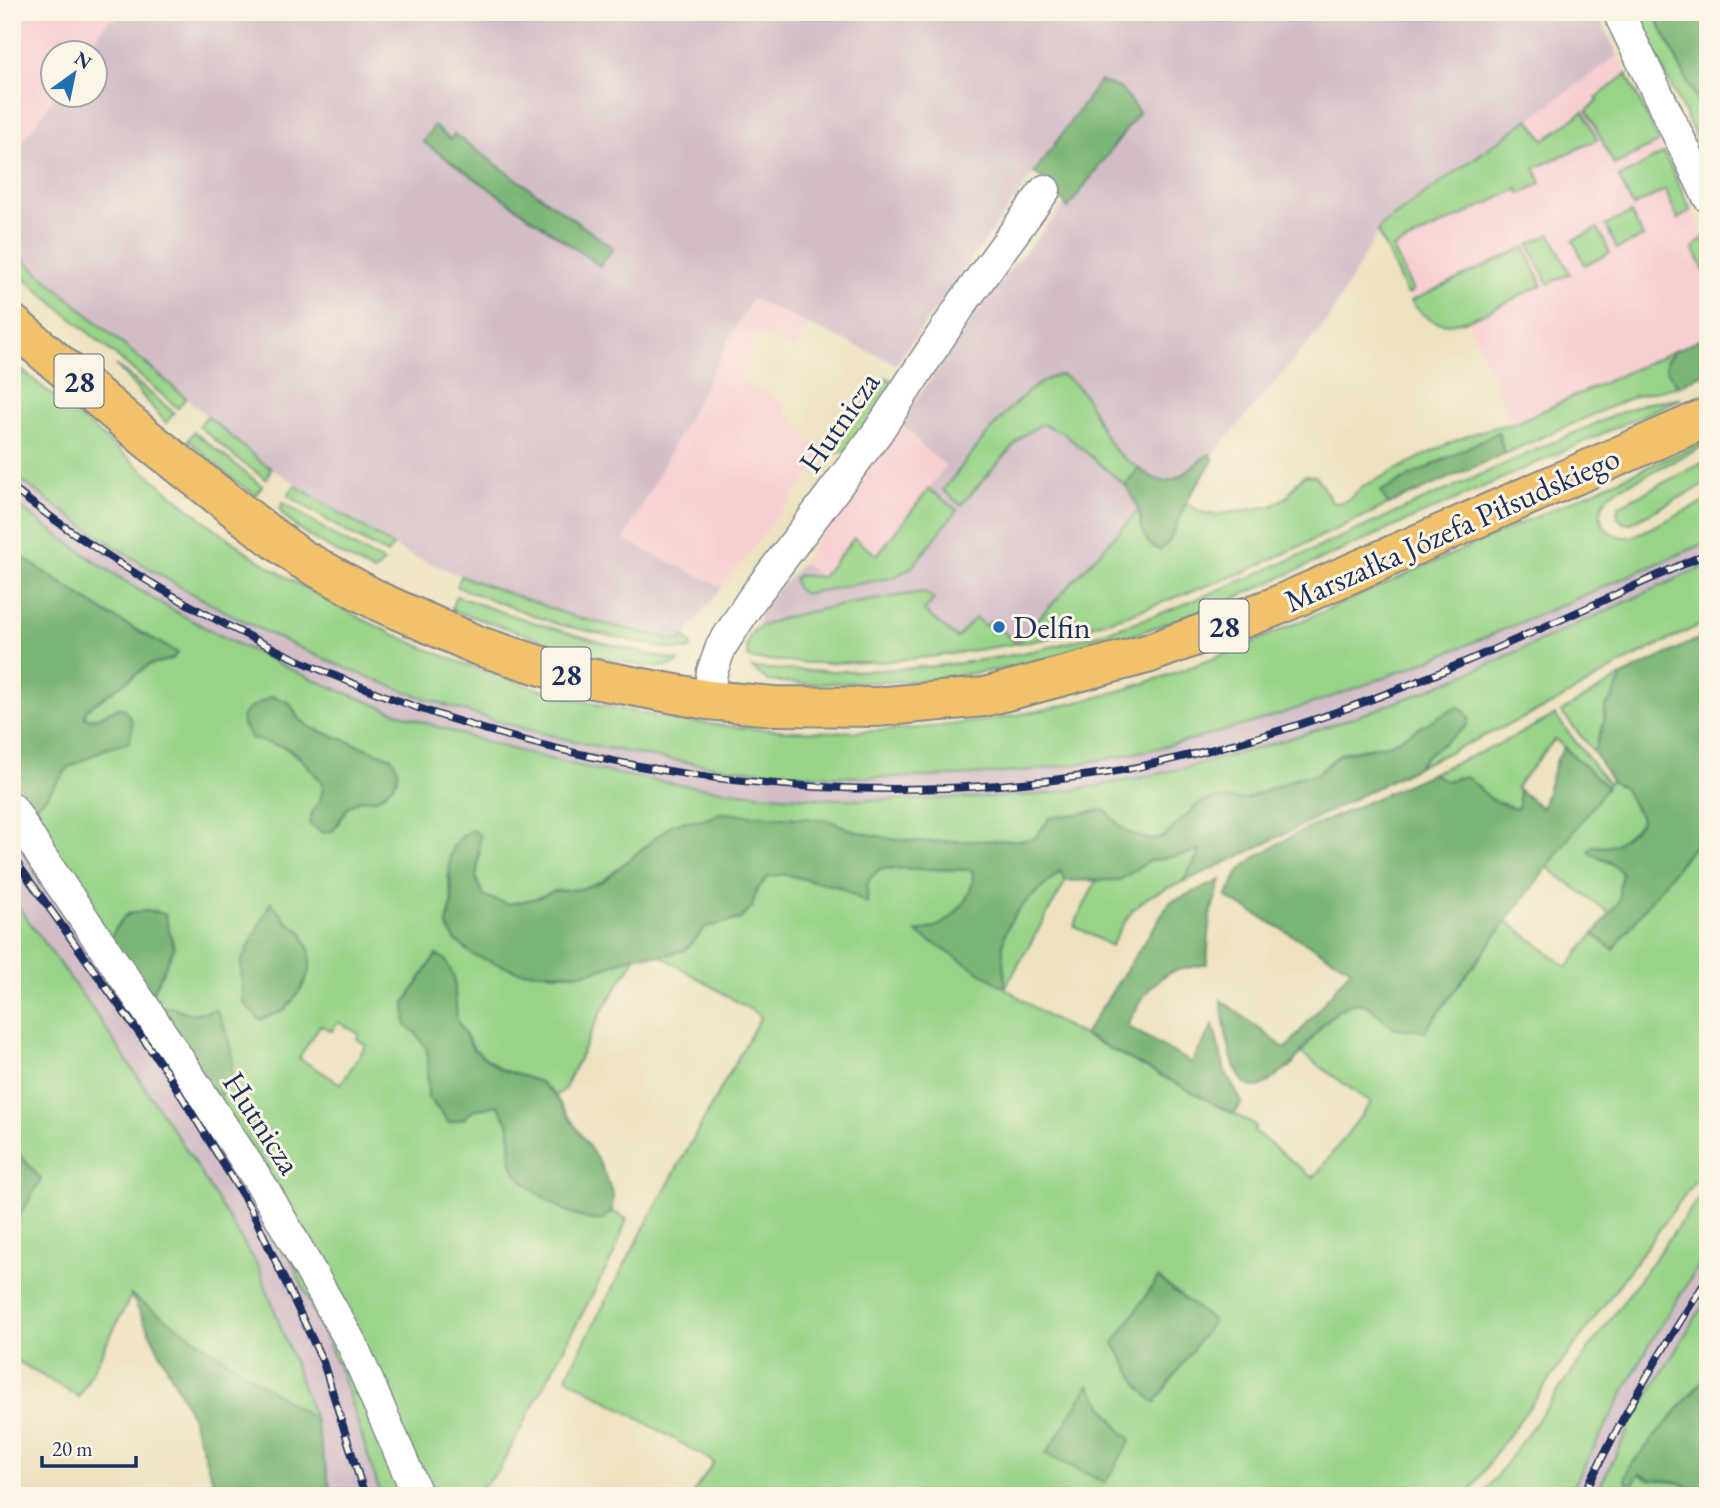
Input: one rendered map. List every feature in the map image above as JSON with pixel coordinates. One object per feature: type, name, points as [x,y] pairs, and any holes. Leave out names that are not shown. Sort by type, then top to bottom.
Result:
[{"type":"main road","name":"Marszałka Józefa Piłsudskiego","points":[[12,324],[146,438],[256,525],[300,558],[363,593],[479,646],[554,670],[708,700],[774,706],[876,707],[984,697],[1147,654],[1274,607],[1708,417]]},
{"type":"street","points":[[1618,12],[1708,197]]},
{"type":"street","name":"Hutnicza","points":[[708,700],[712,672],[720,647],[752,599],[877,433],[957,311],[1045,190]]},
{"type":"street","name":"Hutnicza","points":[[12,808],[43,859],[264,1188],[353,1346],[418,1496]]},
{"type":"shaded area","points":[[20,12],[129,12],[128,15],[108,21],[96,38],[38,38],[38,108],[47,108],[12,156],[12,22]]},
{"type":"shaded area","points":[[129,12],[1596,12],[1618,55],[1381,226],[1328,320],[1164,512],[1016,643],[951,651],[794,616],[756,629],[762,608],[802,563],[822,577],[854,538],[877,555],[946,466],[899,424],[997,285],[1065,204],[1068,208],[1138,112],[1120,89],[1100,81],[896,364],[752,299],[624,540],[722,587],[680,641],[543,610],[405,553],[260,461],[12,250],[12,156],[47,108],[108,108],[108,38],[96,38],[108,21],[128,16]]},
{"type":"shaded area","points":[[1618,55],[1708,245],[1708,335],[1513,424],[1468,321],[1442,324],[1417,309],[1404,290],[1378,232],[1429,191]]},
{"type":"shaded area","points":[[753,299],[808,324],[796,350],[761,333],[738,380],[776,398],[809,442],[836,442],[722,587],[624,540]]},
{"type":"shaded area","points":[[12,394],[261,588],[659,743],[1253,719],[1387,677],[1708,532],[1708,587],[1296,760],[870,822],[473,765],[12,551]]},
{"type":"shaded area","points":[[899,424],[946,466],[877,555],[822,577],[802,563]]},
{"type":"shaded area","points":[[12,823],[267,1204],[401,1496],[332,1496],[315,1420],[93,1010],[12,898]]},
{"type":"shaded area","points":[[1708,1238],[1708,1312],[1609,1496],[1560,1496]]},
{"type":"green space","points":[[1635,12],[1653,12],[1708,123],[1708,162]]},
{"type":"green space","points":[[1653,12],[1708,14],[1708,123],[1702,111]]},
{"type":"green space","points":[[1627,74],[1659,142],[1614,165],[1587,110],[1598,101],[1596,98]]},
{"type":"green space","points":[[1100,81],[1121,89],[1139,112],[1068,208],[1046,180],[1034,173]]},
{"type":"green space","points":[[1584,111],[1597,140],[1535,168],[1541,183],[1521,194],[1518,189],[1393,248],[1413,291],[1407,295],[1378,232],[1381,226],[1529,119],[1544,140]]},
{"type":"green space","points":[[434,126],[450,139],[454,134],[613,248],[600,266],[423,142]]},
{"type":"green space","points":[[1664,153],[1691,210],[1678,219],[1665,190],[1633,207],[1619,178]]},
{"type":"green space","points":[[1631,213],[1643,237],[1617,249],[1606,225]]},
{"type":"green space","points":[[1598,228],[1610,253],[1585,265],[1573,240]]},
{"type":"green space","points":[[1551,234],[1570,274],[1548,284],[1529,244]]},
{"type":"green space","points":[[1706,236],[1708,240],[1708,278],[1693,248]]},
{"type":"green space","points":[[1525,247],[1542,285],[1474,318],[1451,324],[1441,323],[1430,320],[1411,301]]},
{"type":"green space","points":[[12,250],[186,398],[178,408],[12,268]]},
{"type":"green space","points":[[1708,335],[1708,372],[1678,386],[1666,369],[1666,361],[1676,350]]},
{"type":"green space","points":[[1676,350],[1666,361],[1666,369],[1678,386],[1635,396],[1504,454],[1499,432],[1381,492],[1388,505],[1247,571],[1125,616],[1045,639],[938,656],[878,662],[812,663],[750,659],[748,655],[747,644],[750,636],[767,623],[809,612],[923,592],[934,599],[924,611],[957,638],[975,618],[985,626],[991,621],[1016,643],[1139,510],[1141,528],[1169,542],[1186,503],[1204,513],[1215,515],[1272,506],[1288,496],[1305,475],[1316,476],[1333,503],[1342,502],[1361,487],[1436,449],[1475,433],[1513,424]]},
{"type":"green space","points":[[12,362],[223,534],[259,560],[356,616],[456,660],[559,695],[665,718],[772,730],[880,730],[989,720],[1098,697],[1170,675],[1274,633],[1708,440],[1708,444],[1612,492],[1605,500],[1601,516],[1602,524],[1613,534],[1632,537],[1708,500],[1708,542],[1492,634],[1346,692],[1272,717],[1121,756],[1049,768],[941,777],[832,776],[721,767],[611,749],[504,723],[398,689],[296,646],[197,596],[102,538],[12,473]]},
{"type":"green space","points":[[116,365],[174,413],[166,423]]},
{"type":"green space","points":[[1062,375],[1085,396],[1112,446],[1138,468],[1126,486],[1062,432],[1042,424],[1022,436],[961,505],[943,490],[1014,404],[1047,379]]},
{"type":"green space","points":[[885,377],[898,384],[847,451],[829,451]]},
{"type":"green space","points":[[1682,398],[1224,603],[1113,642],[1010,668],[919,681],[805,684],[768,681],[752,668],[858,671],[928,667],[1032,651],[1107,632],[1251,577],[1617,414],[1642,404]]},
{"type":"green space","points":[[207,416],[271,468],[266,479],[236,458],[199,426]]},
{"type":"green space","points":[[194,432],[262,486],[256,495],[233,480],[188,440]]},
{"type":"green space","points":[[1498,432],[1504,454],[1388,505],[1381,491]]},
{"type":"green space","points":[[1210,454],[1214,459],[1187,500],[1169,542],[1160,550],[1149,544],[1138,509],[1126,486],[1138,468],[1156,479],[1167,481],[1180,476]]},
{"type":"green space","points":[[1704,462],[1708,469],[1708,483],[1629,524],[1618,517],[1620,505]]},
{"type":"green space","points":[[295,485],[393,546],[387,554],[341,529],[288,495]]},
{"type":"green space","points":[[929,489],[957,510],[913,566],[895,577],[804,594],[796,588],[794,579],[798,575],[822,577],[854,538],[877,555]]},
{"type":"green space","points":[[12,502],[114,574],[178,613],[270,660],[363,700],[459,734],[556,761],[656,781],[756,794],[858,800],[1040,794],[1138,778],[1224,757],[1346,720],[1431,689],[1708,565],[1708,621],[1632,658],[1551,705],[1417,767],[1426,756],[1467,726],[1409,736],[1391,744],[1349,751],[1340,754],[1316,775],[1299,777],[1246,799],[1212,799],[1198,804],[1164,837],[1151,840],[1131,834],[1105,810],[1050,818],[1035,838],[1024,840],[922,842],[854,831],[828,820],[720,813],[671,825],[603,881],[580,889],[555,891],[534,899],[508,904],[484,896],[476,879],[480,851],[448,875],[452,901],[447,926],[551,974],[580,974],[637,955],[600,1014],[564,1090],[555,1096],[540,1082],[500,1069],[474,1049],[457,1020],[454,977],[436,955],[405,1003],[415,1032],[427,1049],[428,1097],[463,1119],[474,1110],[497,1105],[509,1120],[514,1168],[602,1220],[612,1211],[627,1219],[613,1256],[499,1470],[474,1492],[440,1496],[420,1475],[218,1101],[190,1014],[172,1007],[154,1007],[149,1000],[174,948],[157,911],[138,911],[126,915],[109,941],[12,797],[12,785],[28,810],[45,798],[69,767],[105,749],[129,742],[117,708],[98,718],[85,718],[83,714],[149,665],[172,659],[178,653],[111,616],[12,551]],"holes":[[[272,696],[290,703],[298,718],[312,728],[392,758],[386,792],[375,798],[351,804],[334,830],[311,815],[323,796],[323,783],[305,762],[284,747],[247,710]],[[278,910],[287,922],[301,931],[310,952],[285,1010],[260,1020]],[[338,1022],[359,1034],[357,1039],[366,1045],[341,1084],[299,1058],[320,1025],[332,1031]]]},
{"type":"green space","points":[[283,502],[338,538],[384,562],[374,572],[322,544],[286,517],[280,509]]},
{"type":"green space","points":[[14,552],[111,616],[178,653],[172,659],[149,665],[86,710],[85,718],[90,718],[123,708],[132,724],[129,742],[105,749],[69,767],[45,798],[28,811],[12,785]]},
{"type":"green space","points":[[461,576],[575,617],[680,641],[684,636],[691,648],[669,649],[557,624],[457,587]]},
{"type":"green space","points":[[456,596],[566,632],[679,661],[674,665],[654,668],[586,654],[451,610]]},
{"type":"green space","points":[[1708,634],[1708,832],[1686,855],[1613,950],[1594,934],[1620,900],[1622,873],[1608,860],[1591,854],[1589,850],[1593,846],[1615,845],[1641,822],[1623,788],[1611,781],[1594,752],[1604,721],[1605,707],[1612,699],[1622,676]]},
{"type":"green space","points":[[1622,676],[1612,699],[1605,707],[1604,721],[1594,752],[1561,712]]},
{"type":"green space","points":[[272,696],[290,703],[298,718],[312,728],[392,758],[398,771],[395,781],[377,799],[360,800],[347,808],[334,830],[323,833],[309,824],[321,796],[323,783],[295,752],[252,739],[243,725],[242,717],[247,710]]},
{"type":"green space","points":[[1459,707],[1469,718],[1467,726],[1426,756],[1417,767],[1185,881],[1201,851],[1149,861],[1120,880],[1066,881],[1060,871],[1017,911],[1011,921],[1003,944],[1005,988],[916,932],[941,924],[956,912],[968,896],[973,879],[972,870],[881,868],[868,883],[867,903],[839,887],[783,874],[768,877],[756,891],[752,908],[740,919],[706,927],[685,950],[661,956],[637,955],[580,974],[517,971],[473,955],[455,940],[447,926],[452,902],[449,868],[451,851],[462,837],[472,830],[480,835],[476,879],[484,896],[508,904],[534,899],[555,891],[580,889],[603,881],[671,825],[708,819],[720,813],[828,820],[854,831],[922,842],[1024,840],[1035,838],[1050,818],[1105,810],[1131,834],[1151,840],[1164,837],[1198,804],[1212,799],[1246,799],[1299,777],[1316,775],[1340,754],[1391,744]]},
{"type":"green space","points":[[1555,715],[1608,784],[1611,781],[1623,788],[1640,816],[1641,822],[1635,829],[1615,845],[1593,846],[1597,857],[1616,866],[1622,873],[1620,900],[1610,914],[1547,867],[1607,787],[1555,739],[1516,787],[1520,801],[1515,809],[1501,805],[1457,777],[1446,781],[1432,773],[1500,744]]},
{"type":"green space","points":[[1564,747],[1607,787],[1424,1032],[1392,1026],[1370,1007],[1355,1003],[1333,1014],[1290,1067],[1261,1086],[1248,1085],[1240,1077],[1230,1052],[1221,1000],[1286,1049],[1351,969],[1226,897],[1240,870],[1254,858],[1296,834],[1432,773],[1446,781],[1466,776],[1492,800],[1515,809],[1519,806],[1519,790],[1542,808],[1556,762]]},
{"type":"green space","points":[[1708,832],[1708,1163],[1467,1496],[691,1496],[714,1462],[566,1377],[644,1228],[761,1016],[661,956],[685,950],[706,927],[740,919],[752,908],[756,891],[767,877],[783,874],[839,887],[867,903],[868,880],[881,868],[972,870],[971,887],[956,912],[941,924],[917,933],[1005,987],[1003,943],[1006,931],[1026,902],[1061,871],[1066,881],[1005,988],[1050,1018],[1248,1121],[1256,1126],[1254,1131],[1313,1178],[1371,1103],[1301,1053],[1329,1018],[1347,1005],[1357,1003],[1373,1009],[1387,1023],[1424,1031],[1507,921],[1567,967],[1594,934],[1613,949],[1686,855]],"holes":[[[1114,1343],[1160,1394],[1155,1403],[1140,1388]],[[1112,1417],[1131,1440],[1046,1454]]]},
{"type":"green space","points":[[1202,850],[1185,881],[1139,904],[1111,946],[1074,926],[1097,879],[1120,880],[1149,861]]},
{"type":"green space","points":[[1221,880],[1210,916],[1207,964],[1178,970],[1162,977],[1144,996],[1127,1026],[1192,1063],[1213,1025],[1225,1071],[1242,1103],[1234,1114],[1084,1035],[1170,902]]},
{"type":"green space","points":[[12,898],[93,1010],[189,1154],[259,1268],[315,1420],[131,1296],[79,1397],[12,1358],[12,1229],[40,1179],[12,1146]]},
{"type":"green space","points":[[271,902],[287,922],[301,931],[310,952],[310,969],[302,988],[285,1010],[260,1020],[243,1002],[241,962]]},
{"type":"green space","points":[[148,911],[165,914],[174,948],[149,1000],[109,941],[123,918],[132,913]]},
{"type":"green space","points":[[436,955],[445,959],[454,977],[457,1020],[473,1049],[500,1069],[540,1082],[555,1096],[599,1162],[613,1194],[612,1211],[602,1220],[585,1219],[572,1214],[523,1181],[513,1166],[508,1122],[497,1105],[474,1110],[463,1119],[449,1123],[428,1097],[427,1049],[415,1032],[406,1026],[405,1003]]},
{"type":"green space","points":[[154,1007],[172,1007],[190,1014],[217,1010],[227,1034],[232,1059],[230,1079],[218,1101]]},
{"type":"green space","points":[[12,1146],[41,1179],[12,1229]]},
{"type":"green space","points":[[1708,1185],[1708,1251],[1653,1338],[1568,1496],[1482,1496]]},
{"type":"green space","points":[[287,1251],[320,1298],[408,1496],[381,1496],[341,1372]]},
{"type":"green space","points":[[1158,1278],[1213,1321],[1155,1403],[1140,1388],[1114,1343]]},
{"type":"green space","points":[[131,1295],[315,1420],[332,1496],[218,1496],[191,1415]]},
{"type":"green space","points":[[1708,1297],[1708,1374],[1629,1467],[1647,1479],[1681,1483],[1700,1496],[1595,1496],[1631,1424]]},
{"type":"green space","points":[[1708,1374],[1708,1496],[1701,1495],[1681,1483],[1640,1474],[1632,1485],[1627,1483],[1625,1478],[1629,1467]]},
{"type":"green space","points":[[1089,1385],[1121,1431],[1131,1440],[1105,1483],[1046,1454]]},
{"type":"railway","points":[[12,488],[132,571],[259,641],[392,698],[530,742],[671,772],[815,787],[960,787],[1105,773],[1237,743],[1298,725],[1417,681],[1708,553]]},
{"type":"railway","points":[[12,856],[166,1071],[251,1209],[323,1362],[365,1496]]},
{"type":"railway","points":[[1583,1496],[1642,1385],[1708,1278]]},
{"type":"place","name":"Delfin","points":[[999,627]]}]
